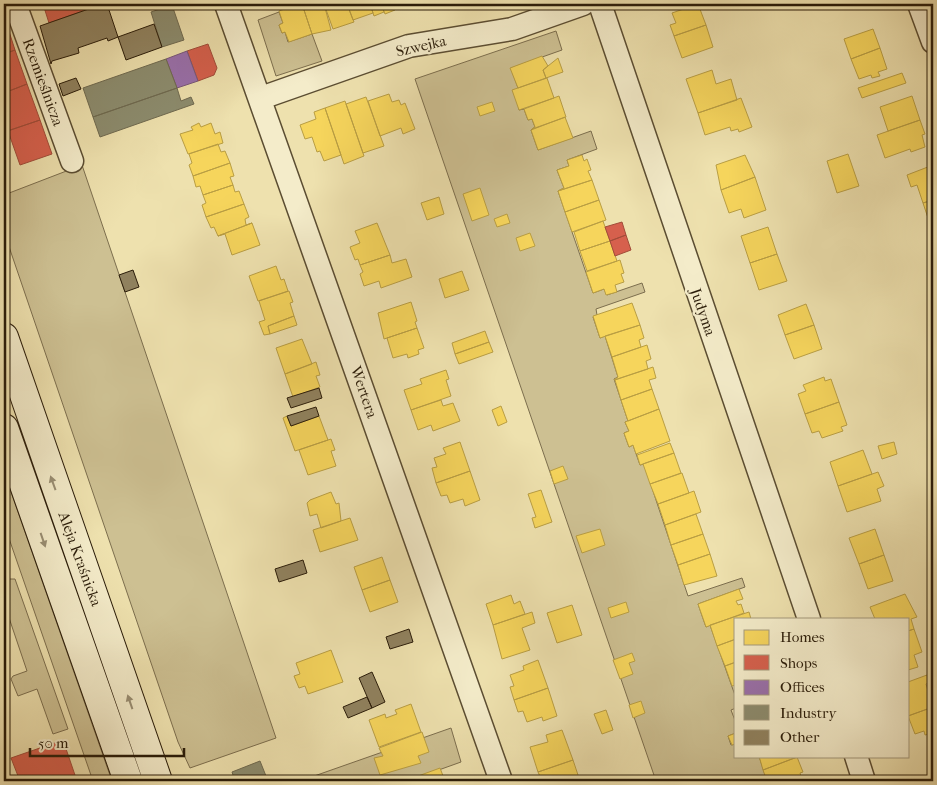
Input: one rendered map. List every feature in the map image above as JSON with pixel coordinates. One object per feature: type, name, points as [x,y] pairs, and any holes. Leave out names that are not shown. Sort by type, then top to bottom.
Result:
[{"type":"main road","name":"Aleja Kraśnicka","points":[[4,337],[158,781]]},
{"type":"main road","name":"Aleja Kraśnicka","points":[[4,428],[128,781]]},
{"type":"street","name":"Rzemieślnicza","points":[[15,4],[72,161]]},
{"type":"street","name":"Wertera","points":[[226,4],[261,98],[501,781]]},
{"type":"street","name":"Szwejka","points":[[261,98],[409,46],[512,29],[583,4]]},
{"type":"street","name":"Judyma","points":[[600,4],[809,618]]},
{"type":"street","points":[[919,4],[933,42]]},
{"type":"street","points":[[857,758],[864,781]]},
{"type":"shaded area","points":[[279,12],[283,23],[279,25],[282,33],[285,32],[288,42],[312,34],[322,61],[276,76],[258,20]]},
{"type":"shaded area","points":[[556,31],[562,50],[511,68],[518,88],[519,110],[524,109],[528,120],[532,119],[535,127],[531,130],[538,150],[591,131],[597,149],[567,160],[569,166],[557,170],[564,188],[558,191],[593,293],[604,289],[607,295],[642,283],[645,292],[596,309],[597,315],[593,317],[600,338],[605,336],[618,377],[614,379],[628,421],[625,422],[629,431],[624,433],[629,447],[633,445],[640,465],[644,464],[688,596],[742,578],[745,587],[698,604],[706,627],[710,625],[734,692],[734,709],[731,710],[734,718],[734,734],[728,736],[731,745],[734,744],[734,758],[760,758],[767,781],[656,781],[415,79]]},
{"type":"shaded area","points":[[82,165],[276,738],[190,768],[178,742],[4,232],[4,195]]},
{"type":"shaded area","points":[[4,472],[112,781],[93,781],[4,524]]},
{"type":"shaded area","points":[[15,579],[68,729],[53,734],[37,689],[18,696],[11,679],[13,676],[27,671],[4,603],[4,581]]},
{"type":"shaded area","points":[[451,728],[461,762],[408,781],[300,781]]},
{"type":"building: Homes","points":[[302,4],[312,34],[289,42],[285,32],[282,33],[279,25],[283,23],[279,11]]},
{"type":"building: Homes","points":[[302,4],[324,4],[331,30],[312,34]]},
{"type":"building: Homes","points":[[324,4],[347,4],[354,22],[333,29]]},
{"type":"building: Homes","points":[[347,4],[370,4],[373,13],[353,20]]},
{"type":"building: Homes","points":[[370,4],[393,4],[395,10],[385,14],[383,9],[384,12],[374,16]]},
{"type":"building: Homes","points":[[698,4],[706,25],[674,36],[670,25],[676,23],[672,13]]},
{"type":"building: Homes","points":[[706,25],[713,47],[682,58],[674,36]]},
{"type":"building: Homes","points":[[873,29],[880,48],[851,59],[844,39]]},
{"type":"building: Homes","points":[[880,48],[887,69],[878,72],[880,76],[872,78],[871,75],[859,79],[851,59]]},
{"type":"building: Homes","points":[[542,56],[548,66],[543,70],[546,78],[518,88],[510,68]]},
{"type":"building: Homes","points":[[558,58],[563,72],[546,78],[543,70]]},
{"type":"building: Homes","points":[[712,70],[716,84],[731,79],[737,100],[698,113],[686,79]]},
{"type":"building: Homes","points":[[902,73],[906,83],[862,98],[858,88]]},
{"type":"building: Homes","points":[[547,78],[554,98],[519,110],[512,90]]},
{"type":"building: Homes","points":[[389,94],[392,102],[399,100],[401,105],[405,103],[415,129],[403,134],[401,128],[380,136],[368,101]]},
{"type":"building: Homes","points":[[559,96],[566,117],[532,129],[535,127],[532,119],[528,120],[524,109]]},
{"type":"building: Homes","points":[[912,96],[920,120],[888,131],[880,107]]},
{"type":"building: Homes","points":[[366,97],[384,146],[363,153],[346,104]]},
{"type":"building: Homes","points":[[741,98],[752,127],[739,132],[738,129],[731,131],[730,127],[705,135],[698,113]]},
{"type":"building: Homes","points":[[345,101],[364,156],[344,164],[325,108]]},
{"type":"building: Homes","points":[[492,102],[495,111],[480,116],[477,107]]},
{"type":"building: Homes","points":[[325,108],[341,155],[324,161],[320,151],[317,152],[312,137],[305,139],[300,125],[316,119],[314,112]]},
{"type":"building: Homes","points":[[565,117],[573,138],[538,150],[531,130]]},
{"type":"building: Homes","points":[[920,120],[925,134],[922,135],[925,147],[911,152],[910,149],[885,158],[877,135]]},
{"type":"building: Homes","points":[[199,123],[201,127],[211,123],[215,134],[220,132],[223,143],[188,154],[180,134],[193,130],[191,127]]},
{"type":"building: Homes","points":[[218,144],[221,152],[225,151],[230,163],[193,176],[189,165],[192,163],[189,154]]},
{"type":"building: Homes","points":[[848,154],[859,186],[837,193],[827,161]]},
{"type":"building: Homes","points":[[582,155],[584,161],[587,159],[591,170],[588,171],[592,180],[558,191],[564,188],[557,170],[569,166],[567,160]]},
{"type":"building: Homes","points":[[745,155],[755,177],[721,190],[716,165]]},
{"type":"building: Homes","points":[[230,163],[234,176],[230,177],[233,185],[203,195],[200,186],[196,187],[193,176]]},
{"type":"building: Homes","points":[[933,165],[933,200],[923,203],[917,185],[911,187],[907,175]]},
{"type":"building: Homes","points":[[755,177],[766,210],[744,218],[741,209],[729,213],[721,190]]},
{"type":"building: Homes","points":[[592,180],[599,200],[565,212],[558,191]]},
{"type":"building: Homes","points":[[233,185],[235,192],[239,191],[244,204],[206,217],[202,205],[206,203],[203,195]]},
{"type":"building: Homes","points":[[480,188],[489,215],[472,221],[463,194]]},
{"type":"building: Homes","points":[[439,197],[444,214],[427,220],[421,203]]},
{"type":"building: Homes","points":[[599,200],[606,220],[572,232],[565,212]]},
{"type":"building: Homes","points":[[933,200],[933,223],[930,224],[923,203]]},
{"type":"building: Homes","points":[[244,204],[249,217],[245,219],[246,225],[252,223],[218,236],[214,227],[211,228],[206,217]]},
{"type":"building: Homes","points":[[507,214],[510,223],[497,227],[494,219]]},
{"type":"building: Homes","points":[[603,221],[610,241],[580,251],[574,232]]},
{"type":"building: Homes","points":[[252,223],[260,245],[232,255],[225,234],[218,236]]},
{"type":"building: Homes","points":[[377,223],[390,255],[360,265],[358,259],[355,260],[350,247],[360,243],[355,231]]},
{"type":"building: Homes","points":[[768,227],[777,254],[750,263],[741,236]]},
{"type":"building: Homes","points":[[530,233],[535,246],[520,251],[516,238]]},
{"type":"building: Homes","points":[[610,241],[617,261],[587,271],[580,251]]},
{"type":"building: Homes","points":[[777,254],[787,281],[759,290],[750,263]]},
{"type":"building: Homes","points":[[390,255],[392,263],[406,259],[412,277],[381,288],[379,281],[364,286],[360,274],[363,272],[360,265]]},
{"type":"building: Homes","points":[[620,260],[624,273],[621,274],[624,282],[615,285],[617,292],[606,295],[604,289],[593,293],[586,272]]},
{"type":"building: Homes","points":[[276,266],[281,280],[284,279],[288,291],[258,301],[249,276]]},
{"type":"building: Homes","points":[[462,271],[469,290],[445,298],[439,279]]},
{"type":"building: Homes","points":[[289,291],[293,302],[290,303],[294,316],[268,326],[270,334],[264,335],[259,322],[265,320],[259,301]]},
{"type":"building: Homes","points":[[411,302],[417,321],[415,322],[417,328],[384,339],[378,313]]},
{"type":"building: Homes","points":[[632,303],[640,325],[600,338],[593,316]]},
{"type":"building: Homes","points":[[806,304],[814,325],[785,335],[778,315]]},
{"type":"building: Homes","points":[[294,316],[297,325],[270,334],[268,326]]},
{"type":"building: Homes","points":[[640,325],[644,338],[639,340],[641,347],[612,357],[605,336]]},
{"type":"building: Homes","points":[[814,325],[822,349],[794,359],[785,335]]},
{"type":"building: Homes","points":[[417,328],[424,348],[418,350],[419,354],[408,358],[407,354],[393,358],[387,338]]},
{"type":"building: Homes","points":[[485,331],[489,342],[455,354],[452,343]]},
{"type":"building: Homes","points":[[302,339],[312,364],[285,374],[276,348]]},
{"type":"building: Homes","points":[[489,342],[493,352],[459,364],[455,354]]},
{"type":"building: Homes","points":[[647,345],[651,359],[646,361],[648,369],[614,380],[618,377],[612,357]]},
{"type":"building: Homes","points":[[316,362],[320,375],[316,376],[320,387],[293,397],[285,374]]},
{"type":"building: Homes","points":[[653,367],[656,378],[649,380],[652,389],[621,400],[615,380]]},
{"type":"building: Homes","points":[[446,370],[449,379],[446,380],[451,396],[411,410],[404,390],[422,384],[420,379]]},
{"type":"building: Homes","points":[[824,377],[825,381],[831,379],[839,402],[805,414],[798,394],[806,391],[803,385]]},
{"type":"building: Homes","points":[[652,389],[659,409],[628,421],[621,400]]},
{"type":"building: Homes","points":[[441,400],[443,406],[453,403],[460,421],[433,431],[431,425],[418,430],[411,410]]},
{"type":"building: Homes","points":[[839,402],[847,425],[841,427],[843,431],[822,438],[819,431],[812,433],[805,414]]},
{"type":"building: Homes","points":[[501,406],[507,422],[498,426],[492,410]]},
{"type":"building: Homes","points":[[659,409],[670,441],[636,454],[633,445],[629,447],[624,433],[629,431],[625,422]]},
{"type":"building: Homes","points":[[287,416],[291,426],[319,416],[328,440],[295,451],[283,418]]},
{"type":"building: Homes","points":[[331,439],[335,450],[331,451],[336,466],[308,475],[299,450]]},
{"type":"building: Homes","points":[[460,442],[470,471],[436,483],[432,468],[437,467],[434,458],[446,454],[443,448]]},
{"type":"building: Homes","points":[[894,442],[897,454],[882,459],[878,446]]},
{"type":"building: Homes","points":[[670,443],[674,453],[640,465],[637,455]]},
{"type":"building: Homes","points":[[863,450],[872,474],[838,486],[830,462]]},
{"type":"building: Homes","points":[[674,453],[681,473],[650,484],[643,464]]},
{"type":"building: Homes","points":[[563,466],[568,479],[554,484],[550,471]]},
{"type":"building: Homes","points":[[470,471],[480,500],[465,506],[463,499],[450,503],[447,495],[441,496],[436,483]]},
{"type":"building: Homes","points":[[878,472],[884,486],[877,489],[881,501],[847,512],[838,486]]},
{"type":"building: Homes","points":[[682,473],[689,493],[658,504],[650,484]]},
{"type":"building: Homes","points":[[541,490],[552,522],[535,528],[532,518],[536,517],[528,494]]},
{"type":"building: Homes","points":[[694,491],[701,512],[665,525],[658,504]]},
{"type":"building: Homes","points":[[331,492],[336,504],[339,503],[341,521],[321,528],[317,514],[310,516],[307,503]]},
{"type":"building: Homes","points":[[696,514],[703,534],[671,545],[665,525]]},
{"type":"building: Homes","points":[[350,518],[358,540],[320,552],[313,530]]},
{"type":"building: Homes","points":[[600,529],[605,545],[582,553],[576,536]]},
{"type":"building: Homes","points":[[875,529],[884,555],[859,564],[849,538]]},
{"type":"building: Homes","points":[[703,534],[710,554],[678,565],[671,545]]},
{"type":"building: Homes","points":[[710,554],[717,576],[684,585],[678,565]]},
{"type":"building: Homes","points":[[884,555],[893,581],[868,589],[859,564]]},
{"type":"building: Homes","points":[[382,557],[390,580],[362,590],[354,567]]},
{"type":"building: Homes","points":[[390,580],[398,602],[370,612],[362,590]]},
{"type":"building: Homes","points":[[739,589],[743,599],[736,601],[738,605],[741,604],[744,613],[706,627],[698,604]]},
{"type":"building: Homes","points":[[905,594],[917,617],[911,619],[914,629],[910,630],[910,618],[875,618],[870,607]]},
{"type":"building: Homes","points":[[511,595],[514,604],[520,601],[525,614],[493,625],[486,604]]},
{"type":"building: Homes","points":[[626,602],[629,612],[611,618],[608,608]]},
{"type":"building: Homes","points":[[572,605],[582,635],[557,643],[547,613]]},
{"type":"building: Homes","points":[[532,612],[535,623],[522,628],[530,650],[502,659],[493,625]]},
{"type":"building: Homes","points":[[749,612],[751,618],[734,618],[734,640],[717,646],[710,625]]},
{"type":"building: Homes","points":[[914,629],[922,652],[914,655],[918,667],[910,669],[910,630]]},
{"type":"building: Homes","points":[[734,640],[734,663],[725,666],[717,646]]},
{"type":"building: Homes","points":[[331,650],[343,682],[308,694],[305,686],[299,688],[294,676],[300,674],[296,663]]},
{"type":"building: Homes","points":[[632,653],[635,661],[629,663],[633,674],[620,679],[613,660]]},
{"type":"building: Homes","points":[[538,660],[548,688],[514,700],[510,687],[514,686],[510,675],[524,670],[523,666]]},
{"type":"building: Homes","points":[[734,663],[734,686],[732,686],[725,666]]},
{"type":"building: Homes","points":[[927,675],[930,682],[926,684],[933,707],[910,715],[910,681]]},
{"type":"building: Homes","points":[[548,688],[557,716],[543,721],[542,717],[527,722],[523,711],[518,712],[514,700]]},
{"type":"building: Homes","points":[[641,701],[645,713],[633,718],[629,705]]},
{"type":"building: Homes","points":[[411,704],[421,732],[379,747],[369,720],[385,714],[386,718],[397,714],[395,710]]},
{"type":"building: Homes","points":[[933,707],[933,733],[925,735],[924,731],[915,734],[910,721],[910,715]]},
{"type":"building: Homes","points":[[606,710],[613,730],[602,734],[594,714]]},
{"type":"building: Homes","points":[[562,730],[573,760],[538,772],[530,747],[548,742],[546,735]]},
{"type":"building: Homes","points":[[422,732],[429,752],[418,756],[421,763],[380,775],[374,758],[383,756],[379,748]]},
{"type":"building: Homes","points":[[734,734],[734,744],[732,745],[728,736]]},
{"type":"building: Homes","points":[[760,758],[795,758],[763,770]]},
{"type":"building: Homes","points":[[797,758],[803,772],[800,773],[802,779],[795,781],[767,781],[763,770]]},
{"type":"building: Homes","points":[[573,760],[580,781],[542,781],[538,772]]},
{"type":"building: Homes","points":[[440,768],[445,781],[411,781],[410,779]]},
{"type":"building: Shops","points":[[43,4],[103,4],[49,23]]},
{"type":"building: Shops","points":[[4,16],[15,50],[4,54]]},
{"type":"building: Shops","points":[[208,44],[217,68],[214,75],[198,81],[187,51]]},
{"type":"building: Shops","points":[[15,50],[27,84],[4,93],[4,54]]},
{"type":"building: Shops","points":[[27,84],[40,120],[4,132],[4,93]]},
{"type":"building: Shops","points":[[40,120],[52,154],[20,165],[8,131]]},
{"type":"building: Shops","points":[[622,222],[626,235],[610,241],[605,227]]},
{"type":"building: Shops","points":[[626,235],[631,250],[615,256],[610,241]]},
{"type":"building: Shops","points":[[63,740],[77,781],[20,781],[11,758]]},
{"type":"building: Offices","points":[[187,51],[198,81],[177,88],[166,59]]},
{"type":"building: Industry","points":[[172,5],[184,40],[162,47],[151,12]]},
{"type":"building: Industry","points":[[166,59],[177,88],[93,117],[83,88]]},
{"type":"building: Industry","points":[[177,88],[181,101],[191,97],[194,104],[100,137],[93,117]]},
{"type":"building: Industry","points":[[260,761],[268,781],[235,781],[232,772]]},
{"type":"building: Other","points":[[107,4],[118,37],[108,41],[107,38],[78,48],[79,53],[52,61],[51,64],[40,26]]},
{"type":"building: Other","points":[[154,24],[162,47],[126,60],[118,37]]},
{"type":"building: Other","points":[[76,78],[81,89],[63,96],[59,84]]},
{"type":"building: Other","points":[[133,270],[139,287],[125,292],[119,275]]},
{"type":"building: Other","points":[[319,388],[322,398],[291,408],[287,398]]},
{"type":"building: Other","points":[[316,407],[319,416],[291,426],[287,416]]},
{"type":"building: Other","points":[[303,560],[307,573],[279,582],[275,569]]},
{"type":"building: Other","points":[[409,629],[413,642],[390,649],[386,637]]},
{"type":"building: Other","points":[[372,672],[385,702],[372,708],[359,678]]},
{"type":"building: Other","points":[[367,697],[372,708],[348,718],[343,707]]}]
